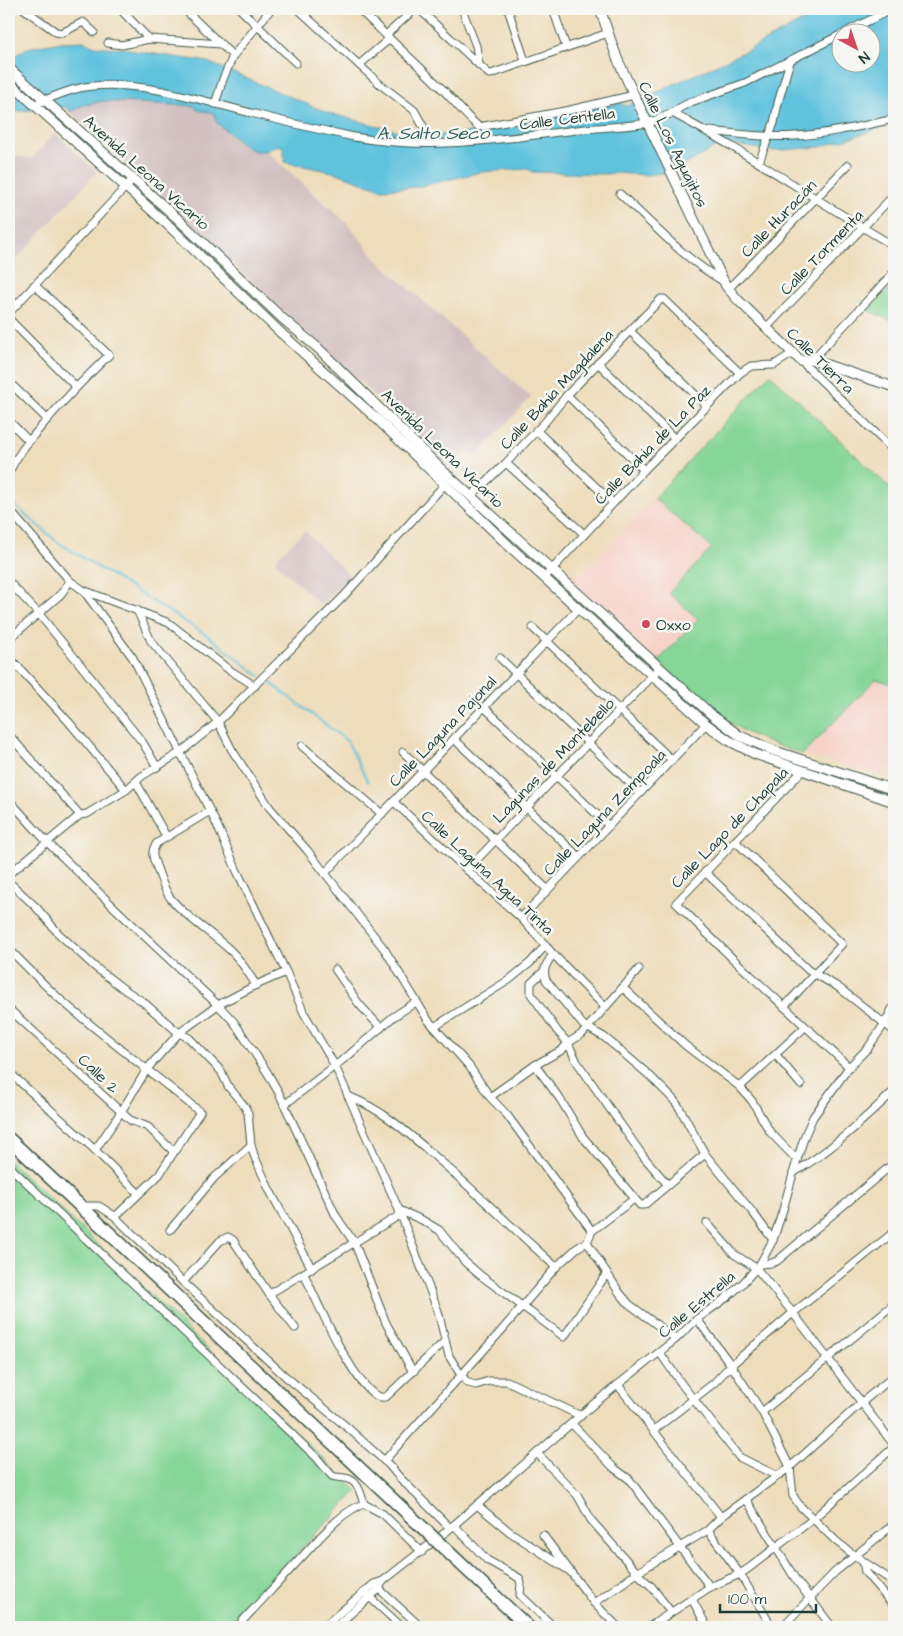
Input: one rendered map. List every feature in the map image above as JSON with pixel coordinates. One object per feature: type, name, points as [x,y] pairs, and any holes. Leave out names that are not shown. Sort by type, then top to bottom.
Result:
[{"type":"highway","points":[[9,1139],[528,1627]]},
{"type":"street","points":[[24,9],[56,32],[62,33],[83,22],[94,32]]},
{"type":"street","points":[[120,9],[149,39]]},
{"type":"street","points":[[184,9],[232,56]]},
{"type":"street","points":[[240,9],[296,63]]},
{"type":"street","points":[[215,104],[232,56],[271,9]]},
{"type":"street","points":[[298,9],[359,66],[414,110],[423,126]]},
{"type":"street","points":[[359,9],[437,83],[467,117],[479,127],[570,110],[634,95]]},
{"type":"street","points":[[359,66],[414,9]]},
{"type":"street","points":[[419,9],[488,74],[608,33]]},
{"type":"street","points":[[462,9],[476,46],[479,65]]},
{"type":"street","points":[[508,9],[525,61]]},
{"type":"street","points":[[553,9],[566,47]]},
{"type":"street","name":"Calle Los Aguajitos","points":[[600,9],[617,58],[728,289]]},
{"type":"street","points":[[866,22],[892,9]]},
{"type":"street","points":[[108,43],[122,45],[149,39],[221,44]]},
{"type":"street","name":"Calle Centella","points":[[35,104],[79,88],[108,86],[161,90],[312,128],[357,137],[409,143],[446,144],[491,141],[604,126],[648,123],[672,114],[691,102],[745,84],[830,40]]},
{"type":"street","points":[[759,162],[769,136],[790,61]]},
{"type":"street","name":"Avenida Leona Vicario","points":[[9,68],[178,219],[282,318],[319,349],[441,469],[552,571],[656,672],[706,724],[743,748],[894,802]]},
{"type":"street","name":"Avenida Leona Vicario","points":[[9,82],[183,239],[282,334],[376,418],[544,578],[656,672],[740,736],[775,752],[894,790]]},
{"type":"street","points":[[672,114],[759,162],[894,246]]},
{"type":"street","points":[[705,131],[795,136],[894,119]]},
{"type":"street","name":"Calle Huracán","points":[[728,289],[848,165]]},
{"type":"street","points":[[9,313],[133,179]]},
{"type":"street","points":[[620,194],[694,262],[723,281]]},
{"type":"street","name":"Calle Tormenta","points":[[766,328],[894,195]]},
{"type":"street","points":[[812,360],[894,272]]},
{"type":"street","points":[[9,472],[15,459],[47,419],[109,355],[34,285]]},
{"type":"street","name":"Calle Tierra","points":[[728,289],[766,328],[894,450]]},
{"type":"street","name":"Calle Bahía Magdalena","points":[[471,496],[506,463],[545,422],[567,395],[661,299],[664,299],[740,373]]},
{"type":"street","points":[[9,319],[76,387]]},
{"type":"street","points":[[630,331],[707,406]]},
{"type":"street","name":"Calle Bahía de La Paz","points":[[544,578],[644,470],[740,373],[751,366],[774,365],[793,353]]},
{"type":"street","points":[[801,361],[812,360],[894,388]]},
{"type":"street","points":[[598,363],[675,439]]},
{"type":"street","points":[[9,382],[47,419]]},
{"type":"street","points":[[567,395],[644,470]]},
{"type":"street","points":[[9,421],[29,441]]},
{"type":"street","points":[[536,430],[613,503]]},
{"type":"street","points":[[506,463],[584,534]]},
{"type":"street","points":[[9,872],[80,815],[87,814],[126,790],[142,776],[181,752],[218,722],[344,596],[445,484]]},
{"type":"street","points":[[9,497],[12,512],[70,580],[83,590],[133,658],[181,752],[194,783],[210,811],[304,1012],[335,1066],[400,1212],[438,1311],[449,1356],[468,1383],[476,1385],[508,1381],[581,1416]]},
{"type":"street","points":[[9,639],[61,594],[70,580]]},
{"type":"street","points":[[9,582],[39,614],[143,743],[157,767]]},
{"type":"street","points":[[83,590],[170,623],[215,659],[255,686]]},
{"type":"street","name":"Calle Laguna Pajonal","points":[[324,873],[579,608]]},
{"type":"street","points":[[137,610],[151,641],[218,722],[232,750],[270,808],[384,950],[434,1027],[469,1066],[490,1096],[507,1115],[592,1231]]},
{"type":"street","points":[[533,628],[672,760]]},
{"type":"street","points":[[9,657],[68,721],[126,790]]},
{"type":"street","points":[[500,658],[640,793]]},
{"type":"street","name":"Lagunas de Montebello","points":[[466,870],[656,672]]},
{"type":"street","points":[[484,707],[609,826]]},
{"type":"street","name":"Calle Laguna Zempoala","points":[[521,918],[706,724]]},
{"type":"street","points":[[9,735],[80,815]]},
{"type":"street","points":[[454,739],[579,858]]},
{"type":"street","points":[[302,746],[382,814]]},
{"type":"street","points":[[403,752],[548,890]]},
{"type":"street","name":"Calle Lago de Chapala","points":[[784,1006],[676,903],[803,770]]},
{"type":"street","points":[[136,782],[166,836]]},
{"type":"street","points":[[9,800],[47,842],[234,1022],[268,1072],[336,1216],[355,1244],[386,1323],[413,1372]]},
{"type":"street","name":"Calle Laguna Agua Tinta","points":[[394,802],[466,870],[521,918],[605,1007]]},
{"type":"street","points":[[210,811],[157,843],[152,849],[153,858],[165,890],[172,900],[210,935],[231,951],[256,985]]},
{"type":"street","points":[[734,841],[842,944],[784,1006],[849,1067]]},
{"type":"street","points":[[705,872],[808,970],[838,987],[894,1031]]},
{"type":"street","points":[[9,882],[36,907],[58,933],[95,967],[142,1001],[178,1033],[189,1038],[221,1071],[228,1086],[245,1106],[248,1113],[251,1145],[254,1155],[269,1189],[312,1269]]},
{"type":"street","points":[[434,1027],[509,980],[530,963],[546,946]]},
{"type":"street","points":[[9,949],[60,999],[112,1043],[148,1069],[200,1112],[158,1175],[116,1217]]},
{"type":"street","points":[[553,954],[544,971],[531,983],[531,994],[568,1043],[577,1062],[643,1156],[668,1185]]},
{"type":"street","points":[[335,969],[346,987],[381,1028]]},
{"type":"street","points":[[490,1096],[535,1065],[562,1050],[588,1028],[639,969]]},
{"type":"street","points":[[544,971],[546,980],[579,1021],[604,1037],[621,1051],[673,1099],[705,1154],[773,1240]]},
{"type":"street","points":[[95,1150],[148,1069],[178,1033],[218,1005],[286,972]]},
{"type":"street","points":[[622,987],[686,1046],[740,1087],[752,1101],[770,1132],[796,1160]]},
{"type":"street","points":[[284,1105],[335,1066],[393,1017],[416,1002]]},
{"type":"street","name":"Calle Estrella","points":[[376,1586],[422,1552],[618,1385],[742,1284],[758,1266],[773,1240],[796,1160],[813,1117],[849,1067],[868,1048],[885,1023],[894,1005]]},
{"type":"street","name":"Calle 2","points":[[9,1009],[121,1112],[135,1123],[148,1127],[174,1151]]},
{"type":"street","points":[[740,1087],[805,1027]]},
{"type":"street","points":[[776,1055],[801,1085]]},
{"type":"street","points":[[535,1065],[560,1099],[583,1137],[641,1206],[705,1154]]},
{"type":"street","points":[[9,1072],[95,1150],[139,1194]]},
{"type":"street","points":[[793,1173],[818,1158],[857,1126],[894,1091]]},
{"type":"street","points":[[348,1096],[378,1110],[395,1122],[452,1171],[556,1267]]},
{"type":"street","points":[[170,1230],[214,1178],[251,1145]]},
{"type":"street","points":[[758,1266],[777,1261],[894,1163]]},
{"type":"street","points":[[9,1166],[316,1457],[332,1476],[349,1479],[353,1482],[360,1490],[364,1504],[383,1514],[422,1552]]},
{"type":"street","points":[[384,1461],[556,1267],[587,1242],[592,1231],[634,1199]]},
{"type":"street","points":[[80,1206],[99,1206],[116,1217],[285,1376],[348,1428],[384,1461],[487,1560],[519,1578],[521,1583],[520,1595],[554,1627]]},
{"type":"street","points":[[269,1294],[355,1244],[400,1212]]},
{"type":"street","points":[[400,1212],[422,1220],[438,1230],[465,1262],[564,1337],[607,1272]]},
{"type":"street","points":[[649,1627],[710,1587],[740,1574],[813,1519],[894,1446],[758,1266],[734,1254],[707,1223]]},
{"type":"street","points":[[654,1430],[714,1383],[731,1365],[894,1232]]},
{"type":"street","points":[[183,1282],[220,1241],[228,1237],[233,1240],[269,1294],[295,1328]]},
{"type":"street","points":[[587,1242],[619,1292],[629,1304],[676,1339]]},
{"type":"street","points":[[304,1274],[349,1366],[378,1398],[387,1396],[445,1341]]},
{"type":"street","points":[[762,1412],[894,1304]]},
{"type":"street","points":[[697,1320],[731,1365],[762,1412],[790,1467],[793,1496],[800,1506],[855,1556],[894,1582]]},
{"type":"street","points":[[660,1352],[693,1399],[739,1457],[777,1476]]},
{"type":"street","points":[[594,1603],[638,1573],[708,1530],[721,1517],[790,1467],[894,1376]]},
{"type":"street","points":[[618,1385],[721,1517]]},
{"type":"street","points":[[572,1424],[614,1468],[629,1479],[710,1587]]},
{"type":"street","points":[[538,1453],[578,1496],[591,1520],[652,1587],[671,1612]]},
{"type":"street","points":[[746,1499],[810,1599],[832,1627]]},
{"type":"street","points":[[237,1627],[331,1527],[353,1508],[364,1504]]},
{"type":"street","points":[[477,1505],[510,1532],[574,1574]]},
{"type":"street","points":[[782,1627],[823,1584],[894,1524]]},
{"type":"street","points":[[708,1530],[740,1574],[772,1627]]},
{"type":"street","points":[[543,1535],[594,1603],[618,1627]]},
{"type":"street","points":[[863,1562],[864,1572],[874,1585],[893,1602]]},
{"type":"street","points":[[335,1627],[376,1586],[421,1627]]},
{"type":"street","points":[[323,1627],[367,1595]]},
{"type":"street","points":[[367,1595],[402,1627]]},
{"type":"street","points":[[692,1599],[707,1627]]},
{"type":"shaded area","points":[[92,102],[194,106],[198,110],[213,113],[218,124],[232,137],[240,143],[260,152],[266,151],[347,223],[378,261],[531,397],[476,456],[469,449],[458,461],[460,463],[454,470],[402,424],[364,386],[70,112],[85,104],[90,105]]},
{"type":"shaded area","points":[[55,133],[97,172],[9,267],[9,156],[32,158]]},
{"type":"shaded area","points":[[654,498],[712,548],[670,593],[698,619],[658,661],[570,580],[576,573],[580,576]]},
{"type":"shaded area","points":[[305,531],[350,576],[321,605],[275,562],[278,556]]},
{"type":"shaded area","points":[[876,679],[894,685],[894,763],[882,776],[803,754]]},
{"type":"green space","points":[[894,283],[894,322],[868,310]]},
{"type":"green space","points":[[770,374],[894,492],[894,685],[876,679],[803,754],[762,740],[729,722],[704,703],[658,661],[698,619],[669,593],[712,548],[654,498]]},
{"type":"green space","points":[[9,1160],[357,1491],[227,1627],[9,1627]]},
{"type":"water","points":[[825,9],[894,9],[894,124],[820,147],[772,151],[729,144],[716,147],[672,172],[645,175],[532,172],[528,169],[481,172],[417,187],[381,189],[337,173],[285,162],[283,147],[278,145],[266,151],[254,151],[246,147],[218,124],[213,113],[198,110],[194,106],[101,101],[92,102],[90,105],[85,104],[70,112],[65,107],[9,112],[9,60],[27,48],[62,42],[83,41],[95,46],[129,49],[208,62],[328,113],[424,136],[462,134],[488,127],[620,103],[627,106],[748,50]]},
{"type":"waterway","points":[[12,503],[56,541],[208,636],[260,676]]},
{"type":"waterway","points":[[264,678],[347,741],[368,782]]},
{"type":"place","name":"Oxxo","points":[[646,624]]},
{"type":"water label","name":"A. Salto Seco","points":[[433,133]]}]
